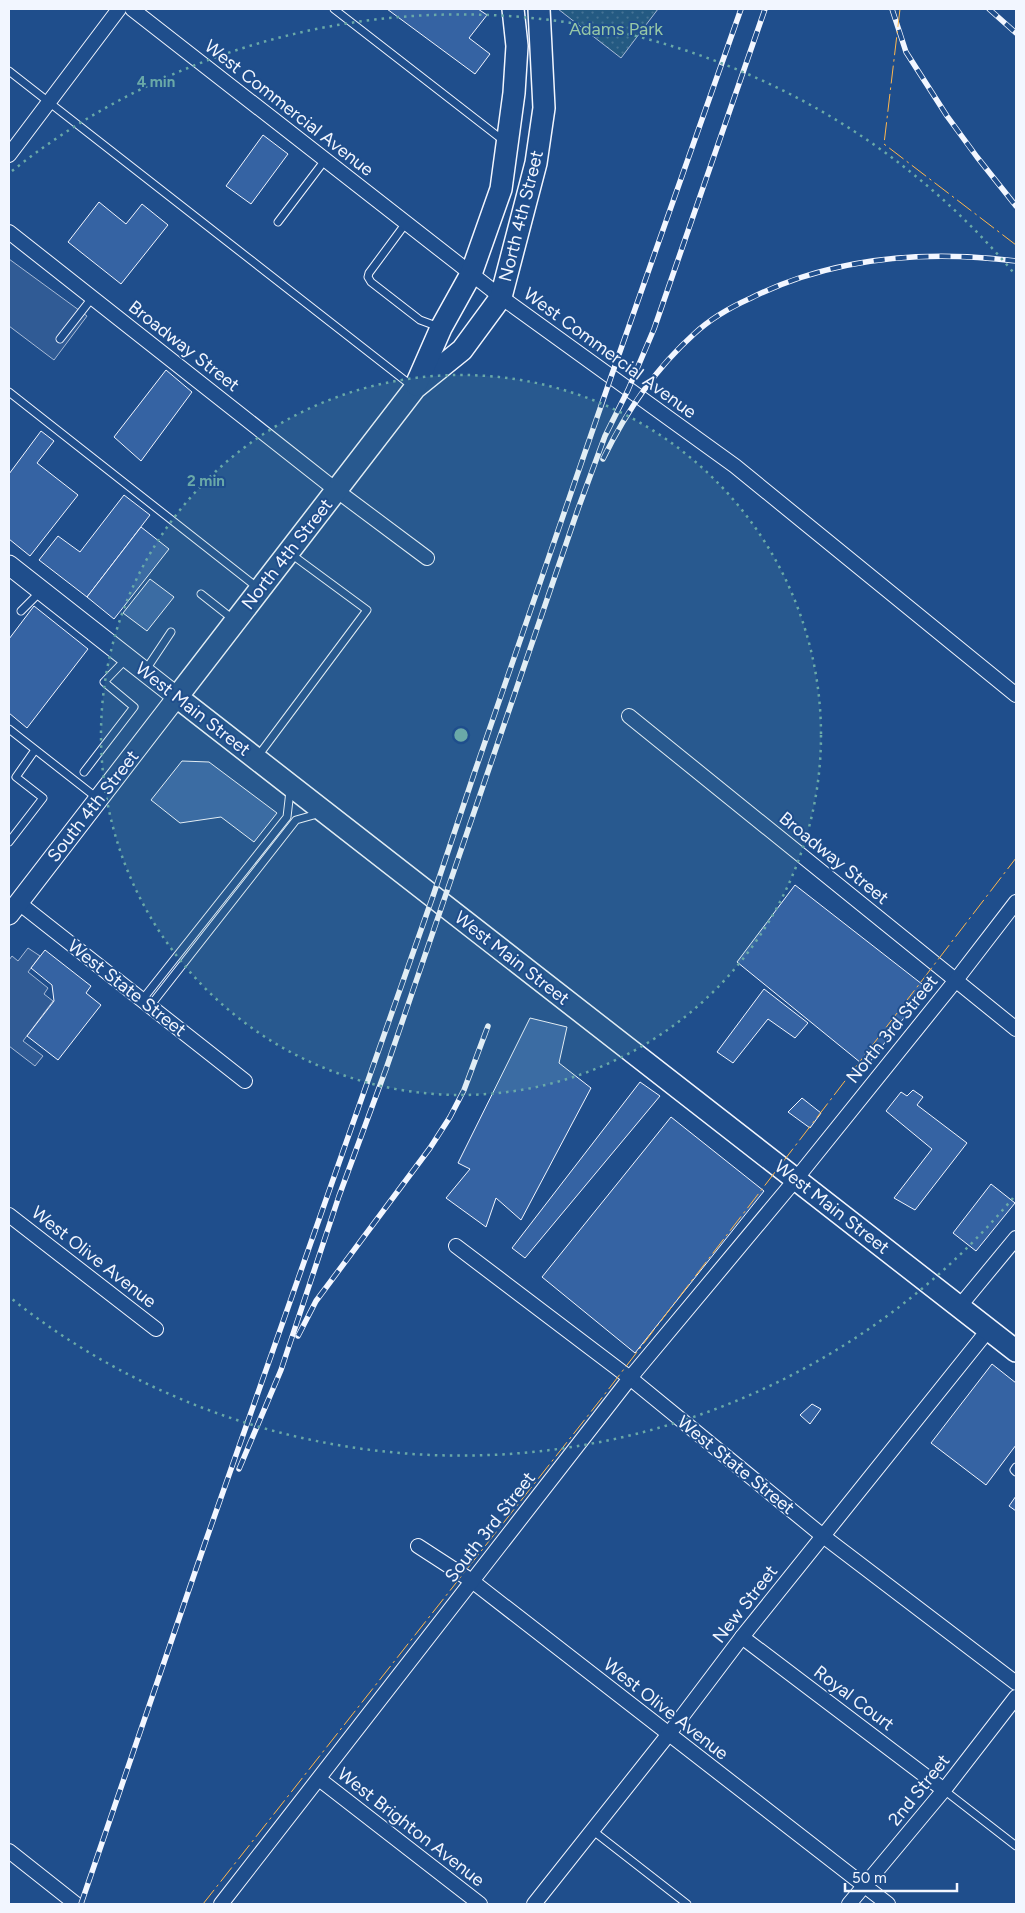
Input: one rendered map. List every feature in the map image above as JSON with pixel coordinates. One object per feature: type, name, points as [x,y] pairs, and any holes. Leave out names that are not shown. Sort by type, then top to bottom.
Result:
[{"type":"main road","name":"North 4th Street","points":[[415,388],[441,328],[471,274],[502,189],[514,93],[517,46],[514,9]]},
{"type":"main road","name":"North 4th Street","points":[[177,697],[415,388],[462,350],[501,297],[536,163],[544,108],[539,9]]},
{"type":"main road","name":"West Main Street","points":[[10,569],[42,590],[1016,1351]]},
{"type":"main road","name":"South 4th Street","points":[[12,904],[98,799],[177,697]]},
{"type":"street","points":[[9,155],[119,9]]},
{"type":"street","name":"West Commercial Avenue","points":[[132,9],[501,297],[735,466],[1016,695]]},
{"type":"street","name":"Broadway Street","points":[[9,232],[336,490],[427,558]]},
{"type":"street","name":"Broadway Street","points":[[629,716],[1016,1029]]},
{"type":"street","name":"North 3rd Street","points":[[796,1179],[956,980],[1016,902]]},
{"type":"street","name":"West State Street","points":[[12,904],[146,1003],[246,1081]]},
{"type":"street","name":"South 3rd Street","points":[[221,1904],[630,1378],[796,1179]]},
{"type":"street","name":"West Olive Avenue","points":[[9,1215],[156,1328]]},
{"type":"street","points":[[959,1306],[1016,1238]]},
{"type":"street","name":"West State Street","points":[[456,1246],[630,1378],[823,1536],[1016,1683]]},
{"type":"street","name":"New Street","points":[[534,1904],[668,1735],[742,1637],[989,1330]]},
{"type":"street","name":"West Olive Avenue","points":[[418,1546],[472,1581],[888,1904]]},
{"type":"street","name":"Royal Court","points":[[742,1637],[944,1790]]},
{"type":"street","name":"2nd Street","points":[[849,1904],[944,1790],[1016,1697]]},
{"type":"street","name":"West Brighton Avenue","points":[[319,1779],[480,1904]]},
{"type":"street","points":[[9,1851],[76,1904]]},
{"type":"lane","points":[[334,9],[508,144]]},
{"type":"lane","points":[[9,71],[415,388]]},
{"type":"lane","points":[[278,222],[325,160]]},
{"type":"lane","points":[[406,223],[369,273],[368,278],[420,320],[441,328]]},
{"type":"lane","points":[[60,339],[92,298]]},
{"type":"lane","points":[[9,392],[260,589]]},
{"type":"lane","points":[[257,759],[367,610],[288,552]]},
{"type":"lane","points":[[21,611],[42,590]]},
{"type":"lane","points":[[201,594],[235,621]]},
{"type":"lane","points":[[145,671],[171,632]]},
{"type":"lane","points":[[84,772],[134,707],[104,682],[127,657]]},
{"type":"lane","points":[[9,729],[98,799]]},
{"type":"lane","points":[[9,842],[43,798],[16,777],[35,750]]},
{"type":"lane","points":[[146,1003],[287,817],[291,785]]},
{"type":"lane","points":[[146,1003],[296,820],[324,811]]},
{"type":"lane","points":[[1016,1467],[1014,1470],[1016,1472]]},
{"type":"lane","points":[[944,1790],[1016,1846]]},
{"type":"lane","points":[[592,1830],[687,1904]]},
{"type":"green space","name":"Adams Park","points":[[558,9],[658,9],[621,58]]},
{"type":"shaded area","points":[[9,259],[87,316],[54,360],[9,326]]},
{"type":"shaded area","points":[[28,948],[40,956],[28,972],[48,988],[44,994],[53,1001],[23,1041],[43,1056],[35,1066],[9,1046],[9,960],[12,956],[18,961]]},
{"type":"building","points":[[387,9],[478,9],[487,15],[469,38],[490,54],[475,74]]},
{"type":"building","points":[[263,135],[288,154],[251,204],[226,186]]},
{"type":"building","points":[[99,202],[126,224],[142,204],[168,225],[121,284],[68,242]]},
{"type":"building","points":[[166,370],[192,392],[141,461],[114,437]]},
{"type":"building","points":[[41,431],[54,441],[37,463],[78,495],[30,556],[9,539],[9,474]]},
{"type":"building","points":[[124,495],[150,515],[87,597],[39,560],[58,536],[80,552]]},
{"type":"building","points":[[141,527],[169,549],[114,619],[87,597]]},
{"type":"building","points":[[150,579],[174,597],[147,631],[123,613]]},
{"type":"building","points":[[34,606],[88,649],[27,728],[9,713],[9,639]]},
{"type":"building","points":[[182,761],[209,762],[277,813],[254,842],[221,817],[180,823],[151,800]]},
{"type":"building","points":[[795,885],[927,988],[866,1067],[737,962]]},
{"type":"building","points":[[45,950],[91,986],[86,993],[101,1005],[58,1060],[27,1036],[54,1001],[52,985],[31,968]]},
{"type":"building","points":[[764,989],[808,1023],[795,1038],[768,1019],[733,1063],[717,1052]]},
{"type":"building","points":[[530,1018],[567,1027],[559,1063],[591,1088],[521,1220],[496,1198],[486,1227],[446,1198],[470,1169],[458,1163]]},
{"type":"building","points":[[640,1082],[660,1096],[525,1258],[512,1248]]},
{"type":"building","points":[[913,1090],[923,1097],[917,1105],[967,1143],[915,1210],[894,1198],[932,1149],[886,1111],[901,1092],[907,1096]]},
{"type":"building","points":[[802,1098],[821,1113],[810,1128],[788,1112]]},
{"type":"building","points":[[671,1117],[764,1191],[635,1353],[542,1277]]},
{"type":"building","points":[[991,1184],[1015,1203],[976,1251],[953,1233]]},
{"type":"building","points":[[992,1364],[1016,1383],[1016,1445],[986,1485],[931,1443]]},
{"type":"building","points":[[812,1404],[821,1409],[810,1424],[800,1415]]},
{"type":"building","points":[[1016,1496],[1016,1511],[1009,1506]]},
{"type":"railway","points":[[81,1904],[205,1543],[433,896],[611,377],[741,9]]},
{"type":"railway","points":[[239,1469],[281,1370],[339,1196],[386,1069],[578,509],[605,436],[628,390],[654,329],[765,9]]},
{"type":"railway","points":[[892,9],[906,52],[947,116],[1016,206]]},
{"type":"railway","points":[[989,9],[1016,33]]},
{"type":"railway","points":[[603,459],[621,425],[642,392],[680,347],[707,323],[743,302],[782,284],[814,273],[880,260],[948,256],[1016,261]]},
{"type":"railway","points":[[298,1336],[316,1301],[430,1148],[450,1117],[464,1090],[488,1026]]},
{"type":"power","points":[[900,9],[884,144],[1016,245]]},
{"type":"power","points":[[203,1904],[601,1399],[1016,858]]}]
